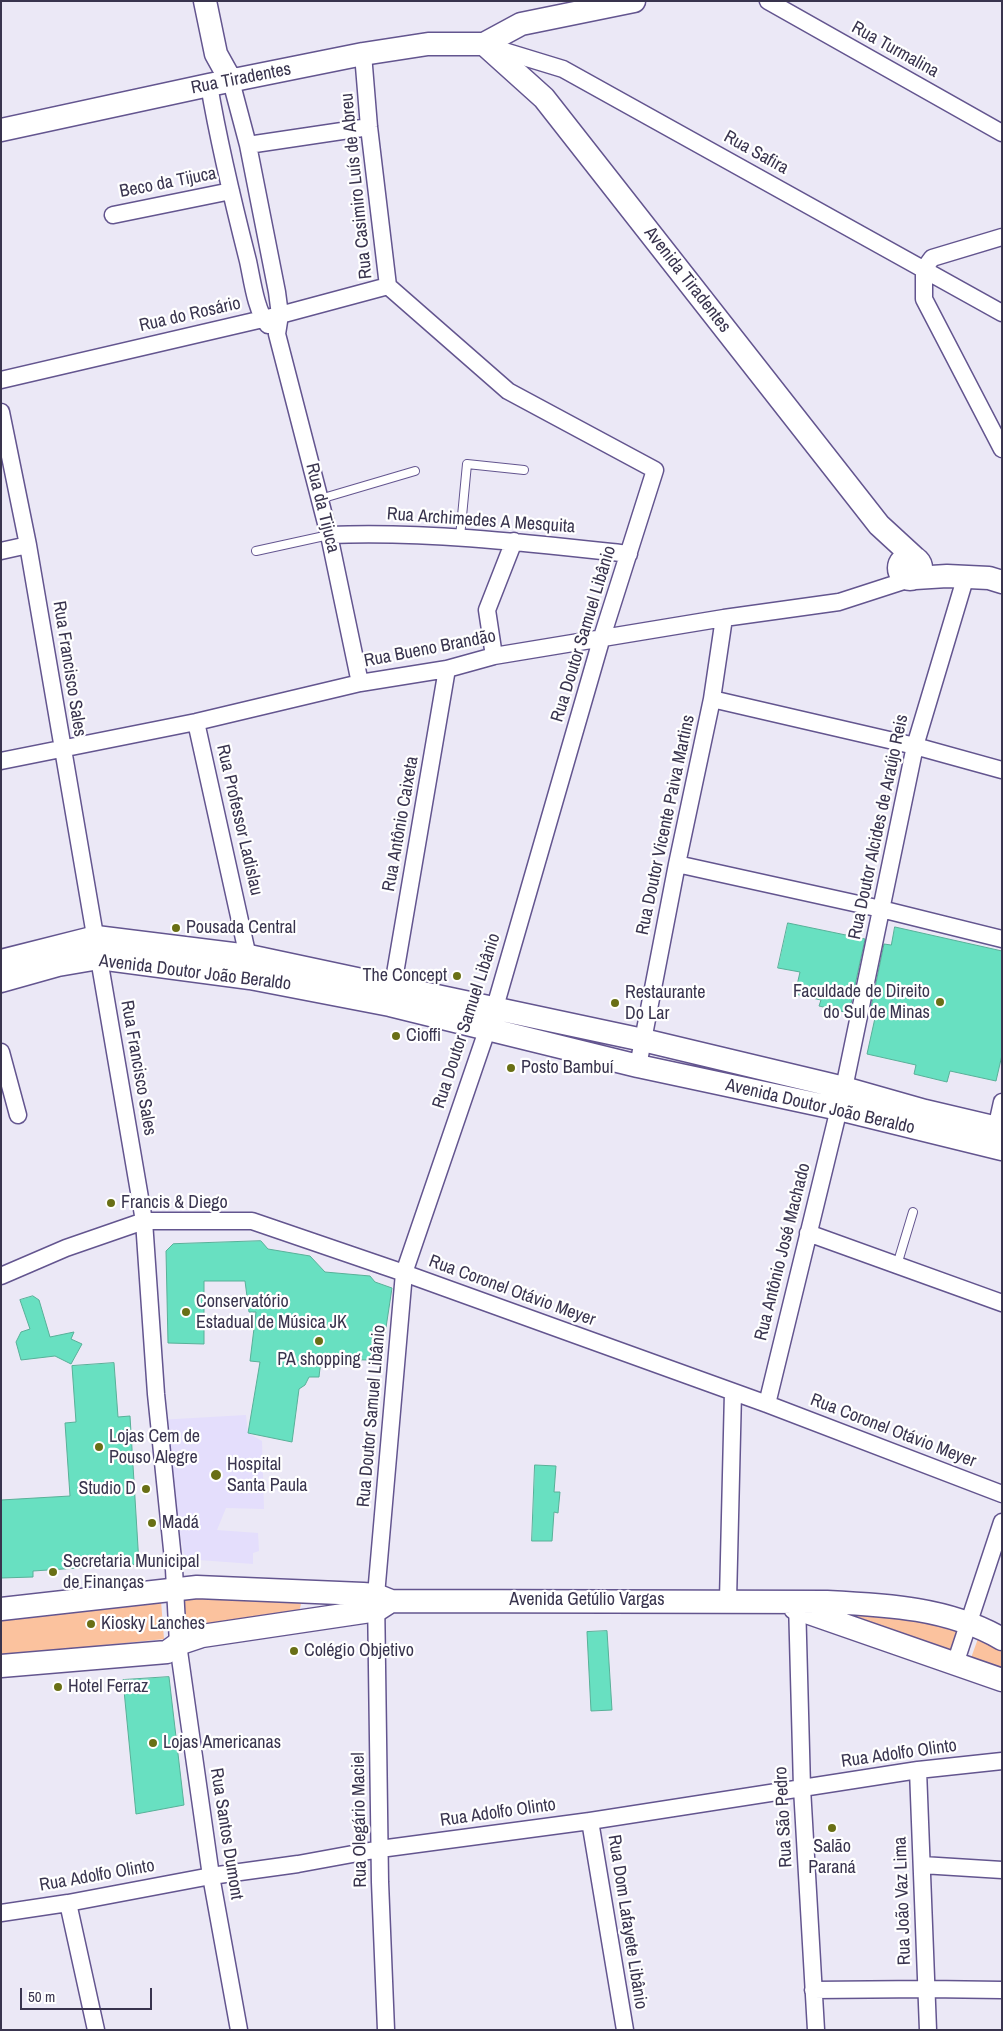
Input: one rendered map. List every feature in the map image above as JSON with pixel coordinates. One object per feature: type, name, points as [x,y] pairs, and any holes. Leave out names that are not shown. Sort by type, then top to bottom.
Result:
[{"type":"street","name":"Rua da Tijuca","points":[[205,1],[216,54],[232,81],[248,145],[280,315],[277,334],[329,535],[360,683]]},
{"type":"street","points":[[484,44],[521,24],[634,1]]},
{"type":"street","name":"Rua Turmalina","points":[[768,1],[1002,133]]},
{"type":"street","name":"Rua Tiradentes","points":[[1,130],[363,54],[428,44],[484,44]]},
{"type":"street","name":"Rua Safira","points":[[484,44],[563,69],[1002,313]]},
{"type":"street","name":"Avenida Tiradentes","points":[[484,44],[544,98],[879,525],[910,570]]},
{"type":"street","name":"Rua da Tijuca","points":[[216,54],[209,85],[231,191],[262,319]]},
{"type":"street","name":"Rua Casimiro Luís de Abreu","points":[[363,54],[368,127],[388,286],[508,391],[655,470]]},
{"type":"street","points":[[248,145],[368,127]]},
{"type":"street","name":"Beco da Tijuca","points":[[113,215],[231,191]]},
{"type":"street","points":[[1002,238],[932,258],[924,269],[924,299],[1002,449]]},
{"type":"street","name":"Rua do Rosário","points":[[1,380],[280,315],[388,286]]},
{"type":"street","points":[[262,319],[277,334]]},
{"type":"street","name":"Rua Francisco Sales","points":[[1,412],[28,545],[144,1221],[156,1394],[176,1588]]},
{"type":"street","name":"Rua Doutor Samuel Libânio","points":[[382,1602],[404,1273],[492,1018],[602,637],[655,470]]},
{"type":"street","name":"Rua Archimedes A Mesquita","points":[[329,535],[374,533],[460,537],[629,554]]},
{"type":"street","points":[[494,656],[487,610],[514,541]]},
{"type":"street","points":[[1,551],[28,545]]},
{"type":"street","points":[[910,570],[956,577],[998,576]]},
{"type":"street","name":"Rua Bueno Brandão","points":[[1,761],[196,722],[360,683],[448,669],[494,656],[602,637],[839,602],[869,594],[910,570]]},
{"type":"street","name":"Rua Doutor Alcides de Araújo Reis","points":[[841,1099],[915,746],[956,577]]},
{"type":"street","name":"Rua Doutor Vicente Paiva Martins","points":[[643,1040],[677,864],[712,699],[724,618]]},
{"type":"street","name":"Rua Antônio Caixeta","points":[[392,995],[448,669]]},
{"type":"street","points":[[712,699],[915,746],[1002,770]]},
{"type":"street","name":"Rua Professor Ladislau","points":[[196,722],[250,967]]},
{"type":"street","points":[[677,864],[881,909],[1002,939]]},
{"type":"street","name":"Avenida Doutor João Beraldo","points":[[1,981],[58,965],[98,948]]},
{"type":"street","name":"Avenida Doutor João Beraldo","points":[[1,961],[98,948],[250,967],[392,995],[492,1018],[643,1040],[841,1099],[1000,1136]]},
{"type":"street","name":"Avenida Doutor João Beraldo","points":[[492,1018],[638,1066],[841,1099]]},
{"type":"street","points":[[638,1066],[643,1040]]},
{"type":"street","points":[[1,1052],[18,1115]]},
{"type":"street","name":"Rua Antônio José Machado","points":[[767,1404],[841,1099]]},
{"type":"street","points":[[1000,1136],[1002,1102]]},
{"type":"street","name":"Rua Coronel Otávio Meyer","points":[[1,1276],[66,1248],[144,1221],[252,1221],[404,1273],[767,1404],[1002,1494]]},
{"type":"street","points":[[808,1233],[1002,1303]]},
{"type":"street","points":[[728,1600],[733,1392]]},
{"type":"street","points":[[955,1664],[1002,1522]]},
{"type":"street","name":"Avenida Getúlio Vargas","points":[[1,1608],[197,1587],[299,1590],[382,1602],[728,1600],[792,1604],[877,1605],[906,1608],[948,1616],[969,1623],[1002,1639]]},
{"type":"street","name":"Rua Santos Dumont","points":[[176,1588],[178,1644],[211,1876],[239,2030]]},
{"type":"street","points":[[299,1590],[306,1603],[307,1610],[301,1622]]},
{"type":"street","name":"Avenida Getúlio Vargas","points":[[1,1666],[167,1652],[178,1644],[202,1636],[301,1622],[382,1602]]},
{"type":"street","name":"Rua Olegário Maciel","points":[[382,1602],[380,1849],[386,2030]]},
{"type":"street","points":[[792,1604],[1002,1680]]},
{"type":"street","name":"Rua São Pedro","points":[[792,1604],[816,2030]]},
{"type":"street","name":"Rua Adolfo Olinto","points":[[1,1913],[68,1903],[211,1876],[298,1864],[380,1849],[590,1821],[918,1770],[1002,1761]]},
{"type":"street","name":"Rua João Vaz Lima","points":[[918,1770],[928,2030]]},
{"type":"street","name":"Rua Dom Lafayete Libânio","points":[[590,1821],[625,2030]]},
{"type":"street","points":[[922,1865],[1002,1870]]},
{"type":"street","points":[[68,1903],[96,2030]]},
{"type":"street","points":[[813,1990],[927,1988],[1002,1990]]},
{"type":"lane","points":[[460,537],[467,464],[524,470]]},
{"type":"lane","points":[[320,499],[415,471]]},
{"type":"lane","points":[[256,551],[329,535]]},
{"type":"lane","points":[[897,1266],[913,1212]]},
{"type":"shaded area","name":"Hospital Santa Paula","points":[[246,1415],[248,1433],[262,1441],[264,1509],[226,1508],[217,1530],[258,1533],[259,1551],[253,1553],[253,1564],[185,1559],[158,1420]]},
{"type":"shaded area","points":[[181,1593],[296,1595],[301,1604],[298,1617],[183,1633]]},
{"type":"shaded area","points":[[161,1601],[164,1639],[1,1656],[1,1615]]},
{"type":"shaded area","points":[[855,1610],[959,1625],[950,1652],[853,1615]]},
{"type":"shaded area","points":[[980,1633],[1002,1646],[1002,1670],[971,1658]]},
{"type":"building","points":[[788,923],[865,939],[849,1013],[819,1006],[821,1000],[795,994],[800,972],[778,968]]},
{"type":"building","name":"Faculdade de Direito do Sul de Minas","points":[[895,927],[1002,951],[1002,1055],[996,1081],[950,1071],[947,1082],[914,1074],[916,1065],[867,1054],[875,1018],[869,1017],[884,944],[891,945]]},
{"type":"building","name":"PA shopping","points":[[261,1241],[268,1249],[310,1256],[325,1272],[370,1276],[375,1282],[392,1288],[382,1354],[368,1360],[321,1359],[319,1377],[309,1377],[305,1385],[299,1389],[292,1442],[248,1433],[260,1362],[250,1361],[256,1312],[249,1312],[245,1281],[204,1281],[204,1344],[168,1343],[166,1251],[173,1244]]},
{"type":"building","points":[[33,1296],[39,1300],[50,1337],[74,1332],[71,1339],[82,1344],[71,1364],[55,1356],[21,1360],[16,1342],[21,1332],[30,1329],[20,1300]]},
{"type":"building","name":"Lojas Cem de Pouso Alegre","points":[[114,1363],[118,1417],[130,1416],[139,1564],[33,1571],[33,1577],[1,1578],[1,1500],[70,1496],[65,1423],[76,1422],[72,1366]]},
{"type":"building","points":[[535,1465],[556,1466],[554,1492],[560,1492],[558,1513],[554,1512],[552,1541],[532,1541]]},
{"type":"building","points":[[607,1631],[612,1710],[591,1711],[587,1632]]},
{"type":"building","name":"Lojas Americanas","points":[[169,1677],[184,1805],[136,1814],[123,1680]]},
{"type":"place","name":"Pousada Central","points":[[176,928]]},
{"type":"place","name":"The Concept","points":[[457,976]]},
{"type":"place","name":"Faculdade de Direito do Sul de Minas","points":[[940,1002]]},
{"type":"place","name":"Restaurante Do Lar","points":[[615,1003]]},
{"type":"place","name":"Cioffi","points":[[396,1036]]},
{"type":"place","name":"Posto Bambuí","points":[[511,1068]]},
{"type":"place","name":"Francis & Diego","points":[[111,1203]]},
{"type":"place","name":"Conservatório Estadual de Música JK","points":[[186,1312]]},
{"type":"place","name":"PA shopping","points":[[319,1341]]},
{"type":"place","name":"Lojas Cem de Pouso Alegre","points":[[99,1447]]},
{"type":"place","name":"Hospital Santa Paula","points":[[216,1475]]},
{"type":"place","name":"Studio D","points":[[146,1489]]},
{"type":"place","name":"Madá","points":[[152,1523]]},
{"type":"place","name":"Secretaria Municipal de Finanças","points":[[53,1572]]},
{"type":"place","name":"Kiosky Lanches","points":[[91,1624]]},
{"type":"place","name":"Colégio Objetivo","points":[[294,1651]]},
{"type":"place","name":"Hotel Ferraz","points":[[58,1687]]},
{"type":"place","name":"Lojas Americanas","points":[[153,1743]]},
{"type":"place","name":"Salão Paraná","points":[[832,1828]]}]
